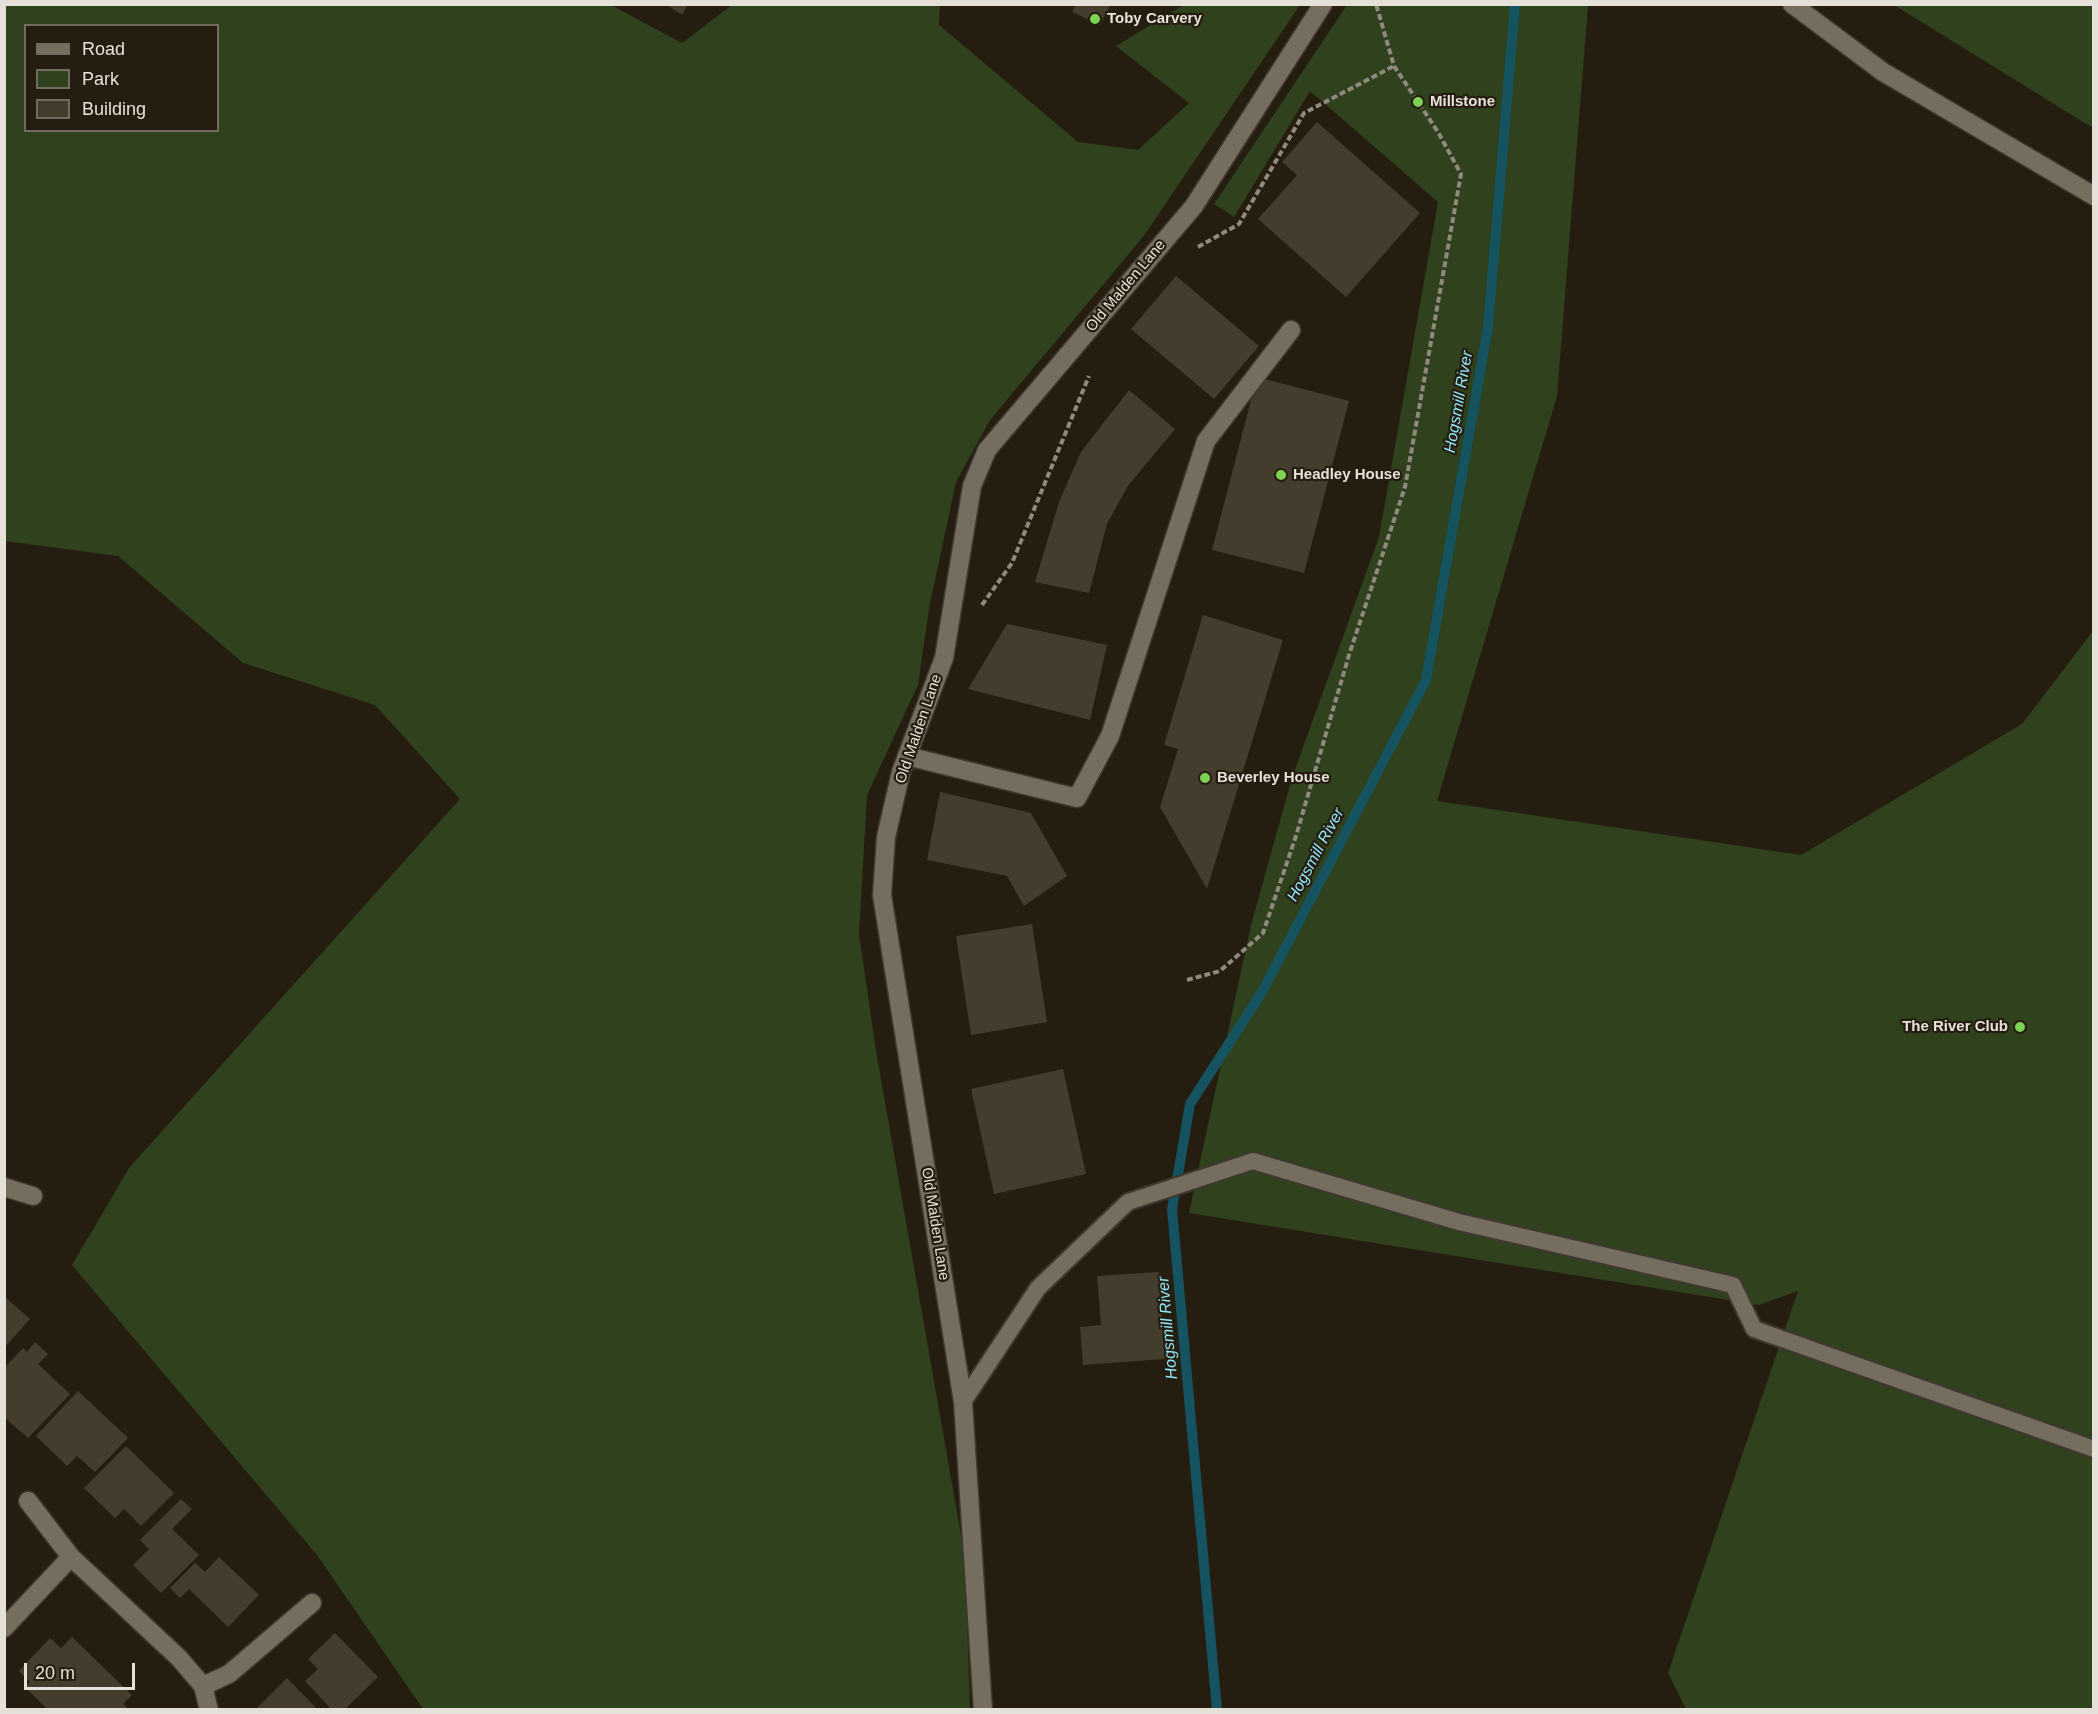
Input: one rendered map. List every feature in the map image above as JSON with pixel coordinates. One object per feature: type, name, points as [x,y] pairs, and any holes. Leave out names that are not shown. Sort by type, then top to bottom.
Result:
[{"type":"main road","name":"Old Malden Lane","points":[[983,1710],[963,1402],[882,895],[886,837],[901,772],[944,658],[972,486],[987,450],[1194,206],[1323,4]]},
{"type":"main road","points":[[1792,4],[1883,72],[2094,196]]},
{"type":"main road","points":[[907,756],[1077,798],[1110,736],[1206,441],[1291,330]]},
{"type":"main road","points":[[4,1187],[33,1196]]},
{"type":"main road","points":[[28,1501],[71,1557],[180,1658],[204,1686],[209,1710]]},
{"type":"main road","points":[[4,1628],[71,1557]]},
{"type":"main road","points":[[204,1686],[229,1674],[312,1603]]},
{"type":"lane","points":[[963,1402],[1038,1288],[1128,1202],[1253,1161],[1459,1222],[1733,1285],[1754,1329],[2094,1449]]},
{"type":"path","points":[[1187,980],[1220,971],[1263,933],[1296,836],[1349,655],[1405,487],[1461,174],[1438,132],[1394,66],[1376,4]]},
{"type":"path","points":[[1194,249],[1239,224],[1304,113],[1394,66]]},
{"type":"path","points":[[978,610],[1012,563],[1092,368]]},
{"type":"green space","points":[[5,5],[611,5],[682,43],[732,5],[940,5],[939,25],[1078,142],[1138,150],[1189,103],[1116,46],[1184,5],[1300,5],[1143,237],[990,420],[956,482],[930,603],[918,685],[867,795],[859,934],[876,1051],[965,1558],[970,1709],[423,1709],[317,1555],[72,1265],[129,1168],[460,799],[375,705],[243,663],[118,556],[5,541]]},
{"type":"green space","points":[[1347,5],[1588,5],[1557,396],[1437,801],[1801,855],[2022,724],[2093,631],[2093,1709],[1686,1709],[1668,1673],[1798,1291],[1759,1305],[1189,1213],[1251,925],[1292,778],[1379,537],[1438,202],[1310,91],[1234,217],[1214,204]]},
{"type":"green space","points":[[1894,5],[2093,5],[2093,128]]},
{"type":"building","points":[[665,4],[688,4],[682,15]]},
{"type":"building","name":"Toby Carvery","points":[[1076,4],[1111,4],[1100,25],[1072,12]]},
{"type":"building","points":[[1317,122],[1420,213],[1346,297],[1258,219],[1297,175],[1282,162]]},
{"type":"building","points":[[1176,276],[1259,346],[1214,399],[1131,329]]},
{"type":"building","name":"Headley House","points":[[1257,377],[1349,401],[1304,573],[1212,550]]},
{"type":"building","points":[[1129,390],[1175,429],[1128,486],[1107,524],[1089,593],[1035,582],[1059,502],[1081,452]]},
{"type":"building","name":"Beverley House","points":[[1203,615],[1283,640],[1207,889],[1160,807],[1178,749],[1164,745]]},
{"type":"building","points":[[1007,624],[1107,645],[1090,720],[968,689]]},
{"type":"building","points":[[940,792],[1031,813],[1067,876],[1024,906],[1007,876],[927,860]]},
{"type":"building","points":[[1032,924],[1047,1022],[971,1035],[956,936]]},
{"type":"building","points":[[1063,1069],[1086,1174],[994,1194],[971,1089]]},
{"type":"building","points":[[1159,1272],[1165,1359],[1083,1365],[1080,1327],[1101,1325],[1097,1276]]},
{"type":"building","points":[[4,1296],[30,1319],[6,1346],[4,1345]]},
{"type":"building","points":[[35,1342],[48,1354],[38,1364],[70,1394],[28,1438],[4,1417],[4,1368],[23,1348],[27,1352]]},
{"type":"building","points":[[78,1391],[128,1438],[95,1472],[77,1456],[67,1466],[36,1436]]},
{"type":"building","points":[[126,1446],[174,1493],[141,1526],[124,1509],[115,1518],[84,1488]]},
{"type":"building","points":[[181,1499],[192,1509],[172,1529],[199,1555],[161,1593],[133,1565],[149,1549],[140,1540]]},
{"type":"building","points":[[219,1557],[259,1595],[228,1627],[189,1589],[180,1598],[170,1588],[195,1563],[205,1572]]},
{"type":"building","points":[[335,1633],[378,1677],[344,1710],[332,1710],[305,1681],[318,1669],[308,1659]]},
{"type":"building","points":[[72,1637],[132,1695],[123,1704],[129,1710],[48,1710],[25,1687],[30,1682],[19,1671],[50,1638],[61,1648]]},
{"type":"building","points":[[287,1678],[318,1710],[255,1710]]},
{"type":"waterway","name":"Hogsmill River","points":[[1217,1710],[1172,1209],[1190,1104],[1262,992],[1426,680],[1488,327],[1515,4]]},
{"type":"place","name":"Toby Carvery","points":[[1095,19]]},
{"type":"place","name":"Millstone","points":[[1418,102]]},
{"type":"place","name":"Headley House","points":[[1281,475]]},
{"type":"place","name":"Beverley House","points":[[1205,778]]},
{"type":"place","name":"The River Club","points":[[2020,1027]]}]
